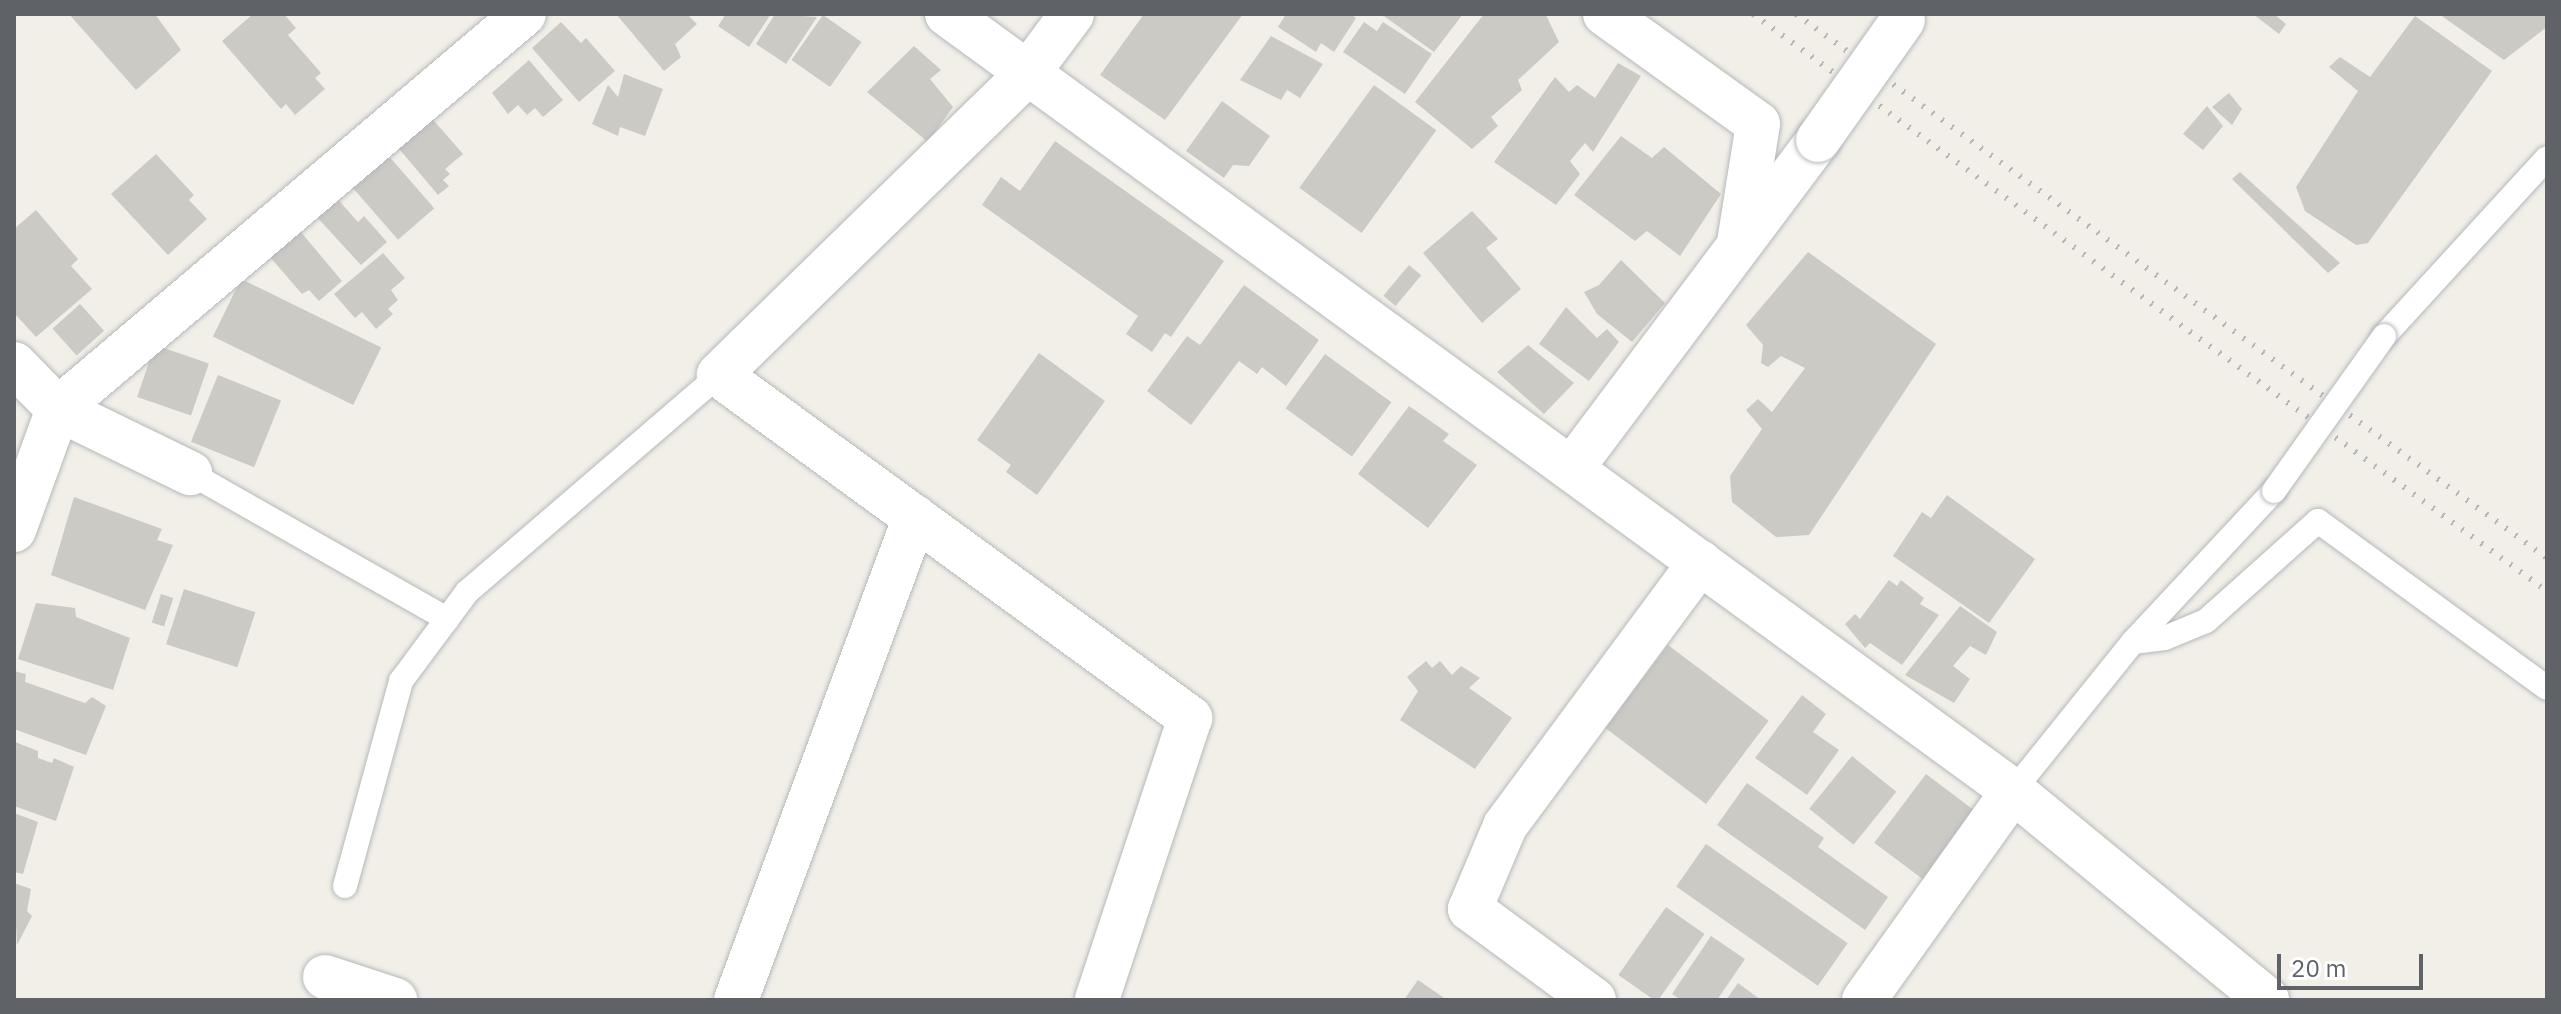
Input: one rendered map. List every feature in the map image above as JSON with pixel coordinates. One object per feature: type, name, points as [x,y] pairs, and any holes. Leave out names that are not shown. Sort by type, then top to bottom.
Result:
[{"type":"street","points":[[14,530],[58,409],[524,14]]},
{"type":"street","points":[[947,14],[2013,791],[2267,1000]]},
{"type":"street","points":[[1072,14],[1028,73],[719,375],[1190,718],[1097,1000]]},
{"type":"street","points":[[1605,14],[1758,124],[1738,249]]},
{"type":"street","points":[[1572,468],[1738,249],[1906,17]]},
{"type":"street","points":[[14,364],[58,409],[190,473]]},
{"type":"street","points":[[736,1000],[915,517]]},
{"type":"street","points":[[1594,1000],[1470,909],[1505,826],[1700,562]]},
{"type":"street","points":[[1864,1000],[2013,791]]},
{"type":"street","points":[[325,977],[395,1000]]},
{"type":"lane","points":[[2013,791],[2133,642],[2274,491],[2384,336],[2547,158]]},
{"type":"lane","points":[[345,886],[401,681],[467,592],[719,375]]},
{"type":"lane","points":[[190,473],[447,619]]},
{"type":"lane","points":[[2133,642],[2165,638],[2206,621],[2318,521],[2547,688]]},
{"type":"building","points":[[69,14],[155,14],[181,50],[136,90]]},
{"type":"building","points":[[253,14],[284,14],[296,28],[288,35],[321,73],[315,78],[325,89],[295,115],[286,104],[281,109],[222,41]]},
{"type":"building","points":[[616,14],[687,14],[697,24],[675,44],[681,57],[664,71]]},
{"type":"building","points":[[726,14],[771,14],[749,47],[718,26]]},
{"type":"building","points":[[775,14],[817,17],[786,64],[756,44]]},
{"type":"building","points":[[1144,14],[1243,14],[1165,120],[1100,75]]},
{"type":"building","points":[[1286,14],[1350,14],[1356,18],[1334,52],[1321,43],[1316,52],[1278,27]]},
{"type":"building","points":[[1381,14],[1463,14],[1434,52]]},
{"type":"building","points":[[1484,14],[1546,15],[1559,42],[1518,80],[1522,90],[1491,117],[1498,126],[1472,149],[1415,102]]},
{"type":"building","points":[[2253,14],[2274,14],[2286,24],[2279,34]]},
{"type":"building","points":[[2439,14],[2547,14],[2547,27],[2504,60]]},
{"type":"building","points":[[823,15],[862,42],[830,87],[791,60]]},
{"type":"building","points":[[2415,16],[2492,71],[2368,243],[2356,245],[2305,211],[2296,187],[2358,91],[2329,67],[2340,57],[2370,77]]},
{"type":"building","points":[[561,22],[581,43],[586,38],[615,71],[579,102],[532,48]]},
{"type":"building","points":[[1364,22],[1377,31],[1383,22],[1432,54],[1405,94],[1343,52]]},
{"type":"building","points":[[1271,36],[1323,64],[1300,98],[1287,90],[1281,100],[1240,80]]},
{"type":"building","points":[[914,46],[941,70],[930,79],[953,107],[928,142],[867,92]]},
{"type":"building","points":[[529,60],[563,100],[543,117],[535,108],[527,115],[518,105],[508,114],[492,93]]},
{"type":"building","points":[[1618,63],[1641,76],[1593,152],[1585,143],[1570,161],[1580,174],[1556,205],[1494,162],[1555,77],[1569,92],[1577,85],[1595,98]]},
{"type":"building","points":[[624,74],[663,89],[645,136],[620,127],[618,136],[592,124],[608,85],[618,97]]},
{"type":"building","points":[[1374,85],[1436,130],[1362,233],[1299,188]]},
{"type":"building","points":[[2229,93],[2242,109],[2232,125],[2212,107]]},
{"type":"building","points":[[1222,101],[1270,136],[1249,166],[1233,165],[1224,178],[1186,151]]},
{"type":"building","points":[[2207,106],[2223,126],[2203,150],[2183,134]]},
{"type":"building","points":[[429,115],[463,154],[445,169],[450,174],[443,180],[449,186],[438,195],[395,144]]},
{"type":"building","points":[[1621,136],[1652,158],[1664,147],[1721,194],[1680,256],[1647,231],[1635,241],[1574,195]]},
{"type":"building","points":[[1055,141],[1224,261],[1171,337],[1165,333],[1152,352],[1126,334],[1138,316],[982,205],[1001,177],[1020,191]]},
{"type":"building","points":[[156,154],[194,195],[189,200],[207,219],[168,255],[111,194]]},
{"type":"building","points":[[387,154],[434,208],[398,240],[351,185]]},
{"type":"building","points":[[2240,172],[2340,263],[2328,273],[2232,179]]},
{"type":"building","points":[[334,195],[358,222],[364,216],[387,242],[361,265],[314,214]]},
{"type":"building","points":[[36,210],[78,259],[71,266],[92,289],[36,337],[14,313],[14,229]]},
{"type":"building","points":[[1472,211],[1498,239],[1486,248],[1521,289],[1482,323],[1423,253]]},
{"type":"building","points":[[300,231],[342,281],[319,301],[309,290],[302,294],[270,257]]},
{"type":"building","points":[[1808,252],[1936,344],[1809,535],[1776,537],[1732,502],[1730,476],[1762,429],[1746,410],[1758,399],[1772,412],[1805,368],[1781,356],[1768,367],[1761,363],[1763,345],[1746,325]]},
{"type":"building","points":[[383,253],[405,278],[391,290],[398,300],[388,309],[393,314],[376,329],[362,312],[355,318],[334,294]]},
{"type":"building","points":[[1621,260],[1665,303],[1632,342],[1597,314],[1584,292],[1599,285]]},
{"type":"building","points":[[1409,265],[1421,275],[1396,306],[1383,296]]},
{"type":"building","points":[[241,279],[381,347],[353,405],[213,337]]},
{"type":"building","points":[[1244,285],[1319,340],[1286,386],[1262,367],[1257,374],[1239,361],[1191,425],[1147,391],[1187,336],[1200,345]]},
{"type":"building","points":[[80,304],[104,331],[77,356],[53,329]]},
{"type":"building","points":[[1566,307],[1597,338],[1607,329],[1619,342],[1589,381],[1539,344]]},
{"type":"building","points":[[155,345],[209,364],[191,416],[137,397]]},
{"type":"building","points":[[1528,345],[1574,383],[1544,414],[1497,372]]},
{"type":"building","points":[[1039,353],[1105,401],[1037,495],[1006,472],[1011,465],[977,440]]},
{"type":"building","points":[[1325,354],[1391,402],[1352,456],[1286,408]]},
{"type":"building","points":[[218,375],[281,400],[254,467],[191,442]]},
{"type":"building","points":[[1409,406],[1449,434],[1443,441],[1477,465],[1428,528],[1358,474]]},
{"type":"building","points":[[1947,495],[2035,559],[1989,623],[1893,556],[1922,512],[1931,518]]},
{"type":"building","points":[[74,497],[162,529],[157,540],[173,545],[145,610],[51,575]]},
{"type":"building","points":[[1889,580],[1897,586],[1901,580],[1924,598],[1920,604],[1939,615],[1902,665],[1870,643],[1865,648],[1845,624],[1855,614],[1860,619]]},
{"type":"building","points":[[184,589],[255,612],[237,667],[166,644]]},
{"type":"building","points":[[161,594],[173,598],[164,627],[152,623]]},
{"type":"building","points":[[36,603],[75,608],[76,617],[130,638],[113,690],[18,659]]},
{"type":"building","points":[[1960,606],[1997,632],[1986,655],[1970,646],[1953,666],[1970,679],[1954,703],[1905,675]]},
{"type":"building","points":[[1668,645],[1769,721],[1706,804],[1605,728]]},
{"type":"building","points":[[1426,661],[1432,668],[1440,661],[1452,675],[1461,666],[1480,678],[1469,688],[1512,718],[1475,769],[1400,720],[1418,691],[1407,677]]},
{"type":"building","points":[[14,671],[26,674],[25,682],[85,703],[92,697],[106,706],[86,755],[14,729]]},
{"type":"building","points":[[1802,695],[1826,714],[1813,732],[1839,750],[1807,795],[1755,758]]},
{"type":"building","points":[[15,742],[38,751],[38,758],[52,763],[54,758],[74,767],[56,821],[14,806]]},
{"type":"building","points":[[1852,756],[1896,792],[1854,845],[1809,809]]},
{"type":"building","points":[[1926,774],[1976,812],[1925,881],[1874,843]]},
{"type":"building","points":[[1747,783],[1824,838],[1818,847],[1888,897],[1865,930],[1717,825]]},
{"type":"building","points":[[14,813],[38,822],[23,874],[14,872]]},
{"type":"building","points":[[1706,844],[1848,943],[1818,986],[1676,887]]},
{"type":"building","points":[[14,883],[31,889],[27,911],[32,916],[17,945]]},
{"type":"building","points":[[1666,907],[1705,934],[1658,1000],[1618,975]]},
{"type":"building","points":[[1711,936],[1745,959],[1717,1000],[1681,1000],[1672,994]]},
{"type":"building","points":[[1418,980],[1447,1000],[1404,1000]]},
{"type":"building","points":[[1738,983],[1761,1000],[1726,1000]]},
{"type":"railway","points":[[1753,14],[2547,591]]},
{"type":"railway","points":[[1796,14],[2547,558]]}]
